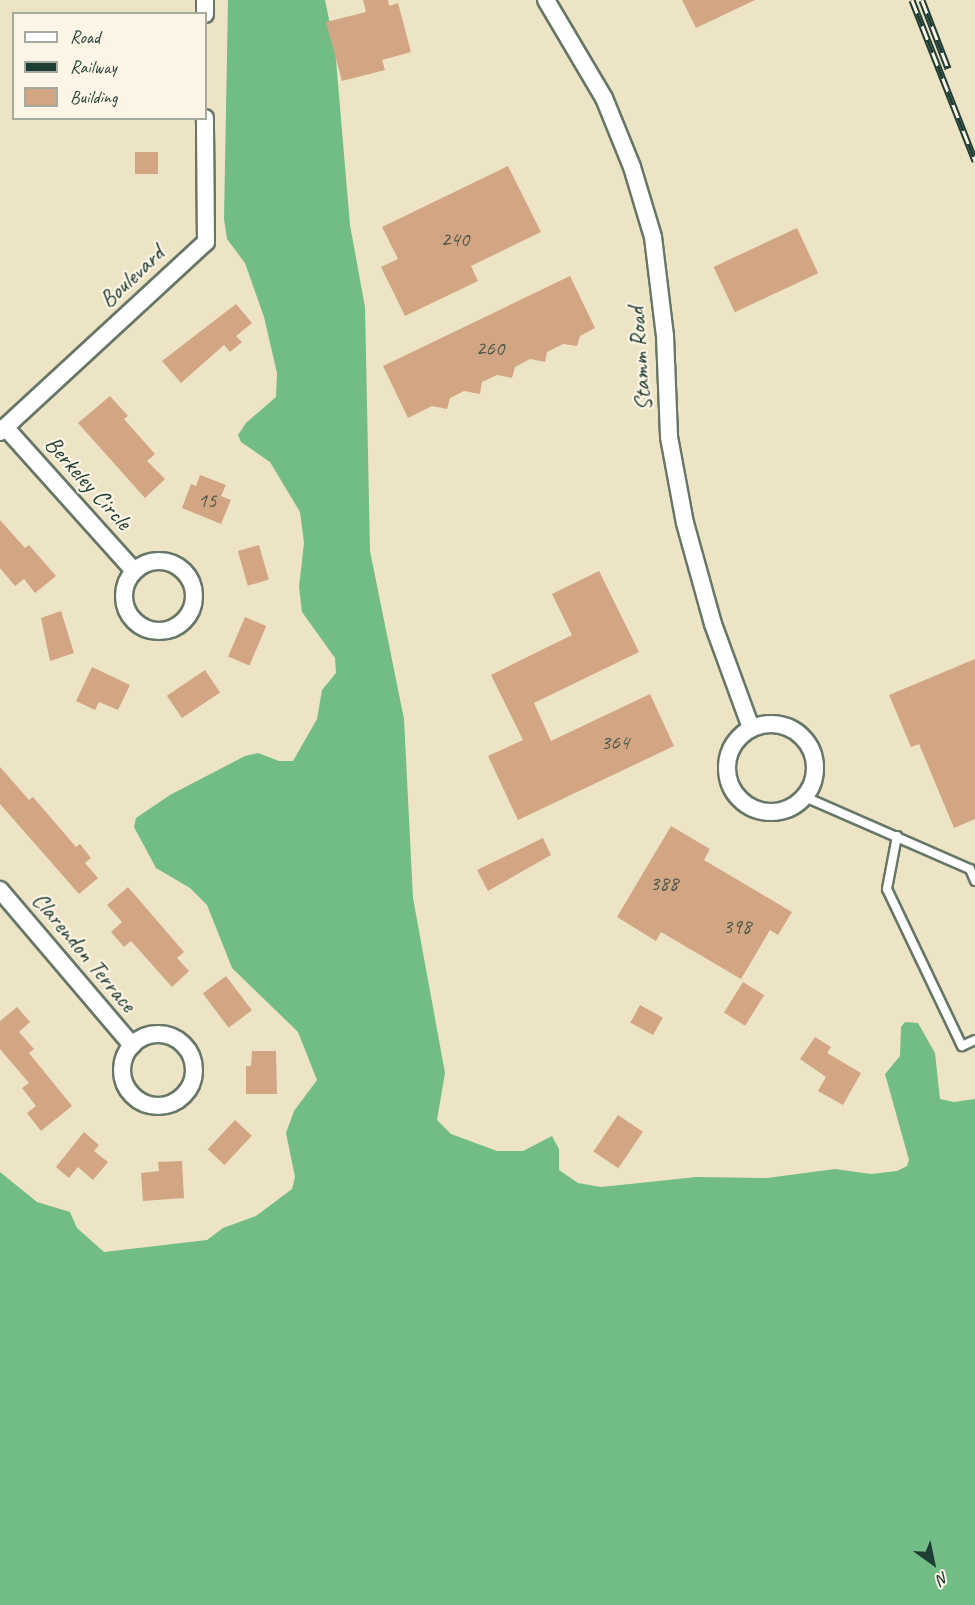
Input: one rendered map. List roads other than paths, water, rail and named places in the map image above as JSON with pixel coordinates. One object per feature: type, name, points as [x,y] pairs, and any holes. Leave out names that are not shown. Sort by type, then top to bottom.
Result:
[{"type":"street","name":"Stamm Road","points":[[546,0],[604,98],[632,167],[653,237],[665,336],[669,437],[685,523],[713,624],[751,728]]},
{"type":"street","name":"Boulevard","points":[[2,429],[206,242],[205,120]]},
{"type":"street","name":"Berkeley Circle","points":[[2,429],[134,571]]},
{"type":"street","points":[[162,561],[181,569],[188,576],[194,596],[187,616],[161,631],[141,626],[127,610],[124,600],[128,580],[134,571],[142,565],[162,561]]},
{"type":"street","points":[[768,723],[785,726],[800,734],[811,747],[816,764],[814,782],[805,797],[792,808],[775,812],[757,810],[742,802],[729,780],[729,754],[737,739],[751,728],[768,723]]},
{"type":"street","name":"Clarendon Terrace","points":[[0,890],[132,1045]]},
{"type":"street","name":"Clarendon Terrace","points":[[153,1034],[177,1039],[186,1047],[195,1069],[188,1092],[168,1106],[156,1107],[135,1098],[123,1078],[122,1066],[132,1045],[153,1034]]},
{"type":"lane","points":[[805,797],[970,869],[975,881]]},
{"type":"lane","points":[[897,836],[887,890],[962,1046],[975,1040]]},
{"type":"railway","points":[[912,0],[975,161]]},
{"type":"railway","points":[[922,0],[948,68]]}]
